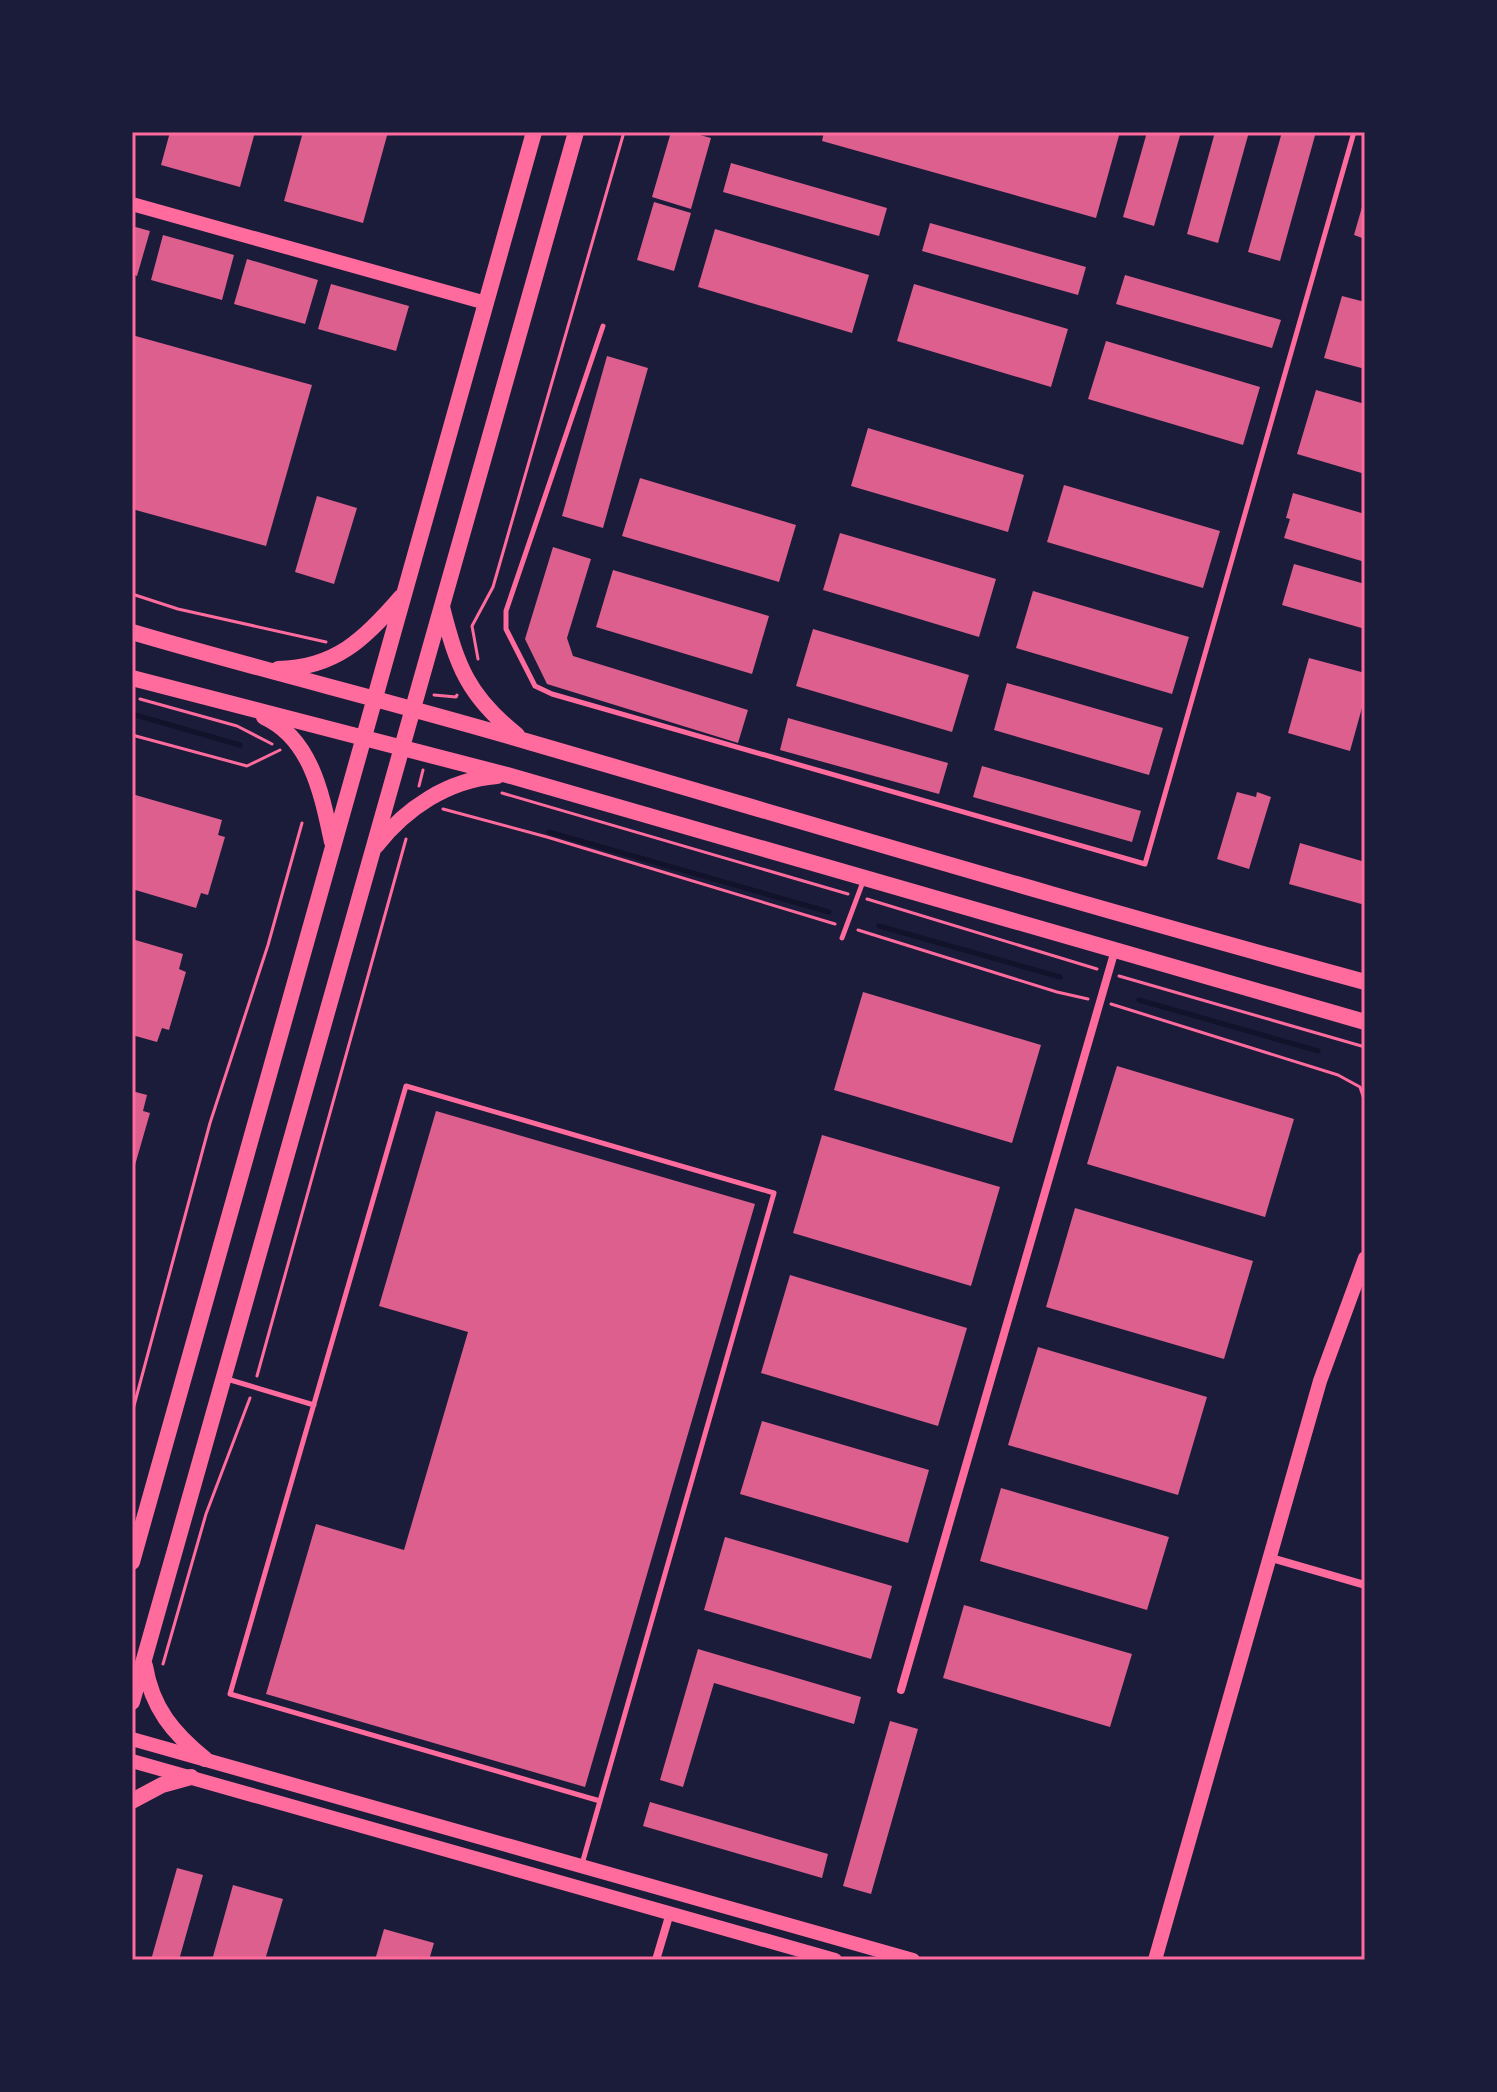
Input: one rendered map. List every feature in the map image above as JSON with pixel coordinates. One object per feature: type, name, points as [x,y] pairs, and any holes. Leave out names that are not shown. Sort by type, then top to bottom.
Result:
[{"type":"main road","points":[[132,1562],[534,132]]},
{"type":"main road","points":[[132,1702],[576,132]]},
{"type":"main road","points":[[259,669],[291,669],[320,663],[344,652],[365,637],[405,593]]},
{"type":"main road","points":[[441,605],[458,662],[468,683],[482,704],[525,741]]},
{"type":"main road","points":[[132,632],[525,741],[1146,922],[1365,982]]},
{"type":"main road","points":[[132,678],[507,775],[1365,1022]]},
{"type":"main road","points":[[237,704],[271,720],[302,749],[314,772],[333,847]]},
{"type":"main road","points":[[370,854],[394,825],[438,793],[462,782],[507,775]]},
{"type":"main road","points":[[144,1660],[151,1692],[165,1721],[178,1737],[205,1759]]},
{"type":"main road","points":[[132,1801],[162,1785],[191,1777]]},
{"type":"street","points":[[132,204],[486,303]]},
{"type":"street","points":[[901,1690],[1116,948]]},
{"type":"street","points":[[1155,1960],[1320,1381],[1365,1258]]},
{"type":"street","points":[[1268,1557],[1365,1585]]},
{"type":"street","points":[[132,1739],[913,1960]]},
{"type":"street","points":[[132,1761],[835,1960]]},
{"type":"street","points":[[656,1960],[670,1913]]},
{"type":"lane","points":[[603,326],[506,611],[506,629],[535,686],[552,694],[1145,864],[1354,132]]},
{"type":"lane","points":[[842,938],[865,877]]},
{"type":"lane","points":[[582,1865],[774,1193],[406,1086],[230,1694],[600,1801]]},
{"type":"lane","points":[[223,1378],[314,1405]]},
{"type":"path","points":[[480,665],[472,626],[493,587],[624,132]]},
{"type":"path","points":[[132,594],[178,609],[319,639],[344,652]]},
{"type":"path","points":[[416,692],[456,697]]},
{"type":"path","points":[[438,717],[444,696]]},
{"type":"path","points":[[132,697],[237,726],[281,749],[247,766],[132,735]]},
{"type":"path","points":[[415,807],[427,754]]},
{"type":"path","points":[[410,769],[422,773],[438,793],[442,809],[969,962],[1057,992],[1100,1001],[1338,1075],[1360,1087],[1365,1102]]},
{"type":"path","points":[[493,791],[1365,1047]]},
{"type":"path","points":[[132,1413],[210,1123],[268,945],[302,823]]},
{"type":"path","points":[[163,1665],[206,1514],[254,1387],[406,838]]},
{"type":"building","points":[[170,132],[255,132],[240,187],[161,165]]},
{"type":"building","points":[[303,132],[388,132],[363,223],[284,201]]},
{"type":"building","points":[[671,132],[689,132],[711,138],[691,209],[652,197]]},
{"type":"building","points":[[824,132],[1120,132],[1096,218],[822,141]]},
{"type":"building","points":[[1147,132],[1181,132],[1154,226],[1123,217]]},
{"type":"building","points":[[1215,132],[1249,132],[1218,243],[1187,234]]},
{"type":"building","points":[[1282,132],[1316,132],[1280,261],[1248,252]]},
{"type":"building","points":[[731,163],[887,208],[879,236],[723,192]]},
{"type":"building","points":[[1365,201],[1365,239],[1354,235]]},
{"type":"building","points":[[654,202],[691,213],[674,271],[637,260]]},
{"type":"building","points":[[930,223],[1086,267],[1078,295],[922,251]]},
{"type":"building","points":[[132,226],[150,231],[137,276],[132,274]]},
{"type":"building","points":[[715,229],[869,275],[852,333],[698,287]]},
{"type":"building","points":[[163,235],[234,255],[222,300],[151,280]]},
{"type":"building","points":[[247,259],[318,280],[305,324],[234,304]]},
{"type":"building","points":[[1125,275],[1281,320],[1272,348],[1116,304]]},
{"type":"building","points":[[331,284],[409,306],[396,351],[318,329]]},
{"type":"building","points":[[914,284],[1068,329],[1051,387],[897,341]]},
{"type":"building","points":[[1342,296],[1365,302],[1365,369],[1324,358]]},
{"type":"building","points":[[132,335],[312,385],[266,546],[132,509]]},
{"type":"building","points":[[1106,341],[1260,387],[1243,445],[1088,399]]},
{"type":"building","points":[[607,356],[648,368],[603,528],[562,516]]},
{"type":"building","points":[[1316,390],[1365,404],[1365,474],[1297,454]]},
{"type":"building","points":[[868,428],[1024,475],[1008,532],[851,486]]},
{"type":"building","points":[[640,478],[796,525],[779,582],[622,536]]},
{"type":"building","points":[[1064,485],[1220,531],[1203,588],[1047,542]]},
{"type":"building","points":[[1293,493],[1365,514],[1365,562],[1284,538]]},
{"type":"building","points":[[317,496],[357,508],[334,584],[295,572]]},
{"type":"building","points":[[840,533],[996,579],[979,637],[823,590]]},
{"type":"building","points":[[553,547],[591,559],[567,638],[573,656],[748,710],[738,743],[547,684],[525,639]]},
{"type":"building","points":[[1294,564],[1365,584],[1365,629],[1282,605]]},
{"type":"building","points":[[613,570],[769,616],[752,674],[596,627]]},
{"type":"building","points":[[1033,591],[1189,637],[1172,694],[1016,648]]},
{"type":"building","points":[[813,629],[969,675],[952,732],[796,686]]},
{"type":"building","points":[[1309,658],[1365,673],[1365,697],[1350,751],[1288,733]]},
{"type":"building","points":[[1007,683],[1163,728],[1149,775],[994,730]]},
{"type":"building","points":[[788,718],[948,763],[939,794],[780,750]]},
{"type":"building","points":[[982,766],[1141,811],[1132,842],[973,797]]},
{"type":"building","points":[[1237,792],[1256,797],[1257,792],[1271,797],[1249,869],[1217,859]]},
{"type":"building","points":[[132,794],[222,820],[218,835],[225,837],[208,895],[201,893],[196,908],[132,889]]},
{"type":"building","points":[[1300,843],[1365,862],[1365,905],[1289,884]]},
{"type":"building","points":[[132,939],[183,954],[179,969],[186,972],[169,1030],[162,1028],[157,1042],[132,1035]]},
{"type":"building","points":[[863,992],[1041,1045],[1012,1143],[834,1090]]},
{"type":"building","points":[[1117,1066],[1294,1119],[1265,1217],[1087,1164]]},
{"type":"building","points":[[132,1091],[147,1095],[143,1111],[150,1113],[133,1172]]},
{"type":"building","points":[[436,1111],[755,1204],[585,1787],[266,1694],[316,1524],[404,1550],[468,1332],[379,1306]]},
{"type":"building","points":[[822,1135],[1000,1187],[971,1286],[793,1233]]},
{"type":"building","points":[[1075,1208],[1253,1261],[1224,1359],[1046,1307]]},
{"type":"building","points":[[790,1275],[967,1328],[938,1426],[761,1373]]},
{"type":"building","points":[[1038,1347],[1207,1397],[1178,1495],[1008,1445]]},
{"type":"building","points":[[762,1421],[929,1470],[908,1543],[740,1494]]},
{"type":"building","points":[[1001,1488],[1169,1537],[1147,1610],[980,1561]]},
{"type":"building","points":[[725,1537],[892,1586],[871,1659],[704,1610]]},
{"type":"building","points":[[964,1605],[1132,1654],[1110,1727],[943,1678]]},
{"type":"building","points":[[698,1649],[861,1697],[854,1724],[714,1683],[683,1787],[660,1780]]},
{"type":"building","points":[[890,1721],[918,1729],[871,1894],[843,1886]]},
{"type":"building","points":[[650,1802],[828,1854],[822,1878],[643,1826]]},
{"type":"building","points":[[177,1868],[203,1875],[179,1960],[151,1960]]},
{"type":"building","points":[[233,1885],[283,1899],[265,1960],[212,1960]]},
{"type":"building","points":[[384,1929],[434,1943],[429,1960],[375,1960]]},
{"type":"waterway","points":[[132,714],[240,745]]},
{"type":"waterway","points":[[549,832],[829,912]]},
{"type":"waterway","points":[[879,926],[1060,977]]},
{"type":"waterway","points":[[1139,1000],[1318,1051]]}]
